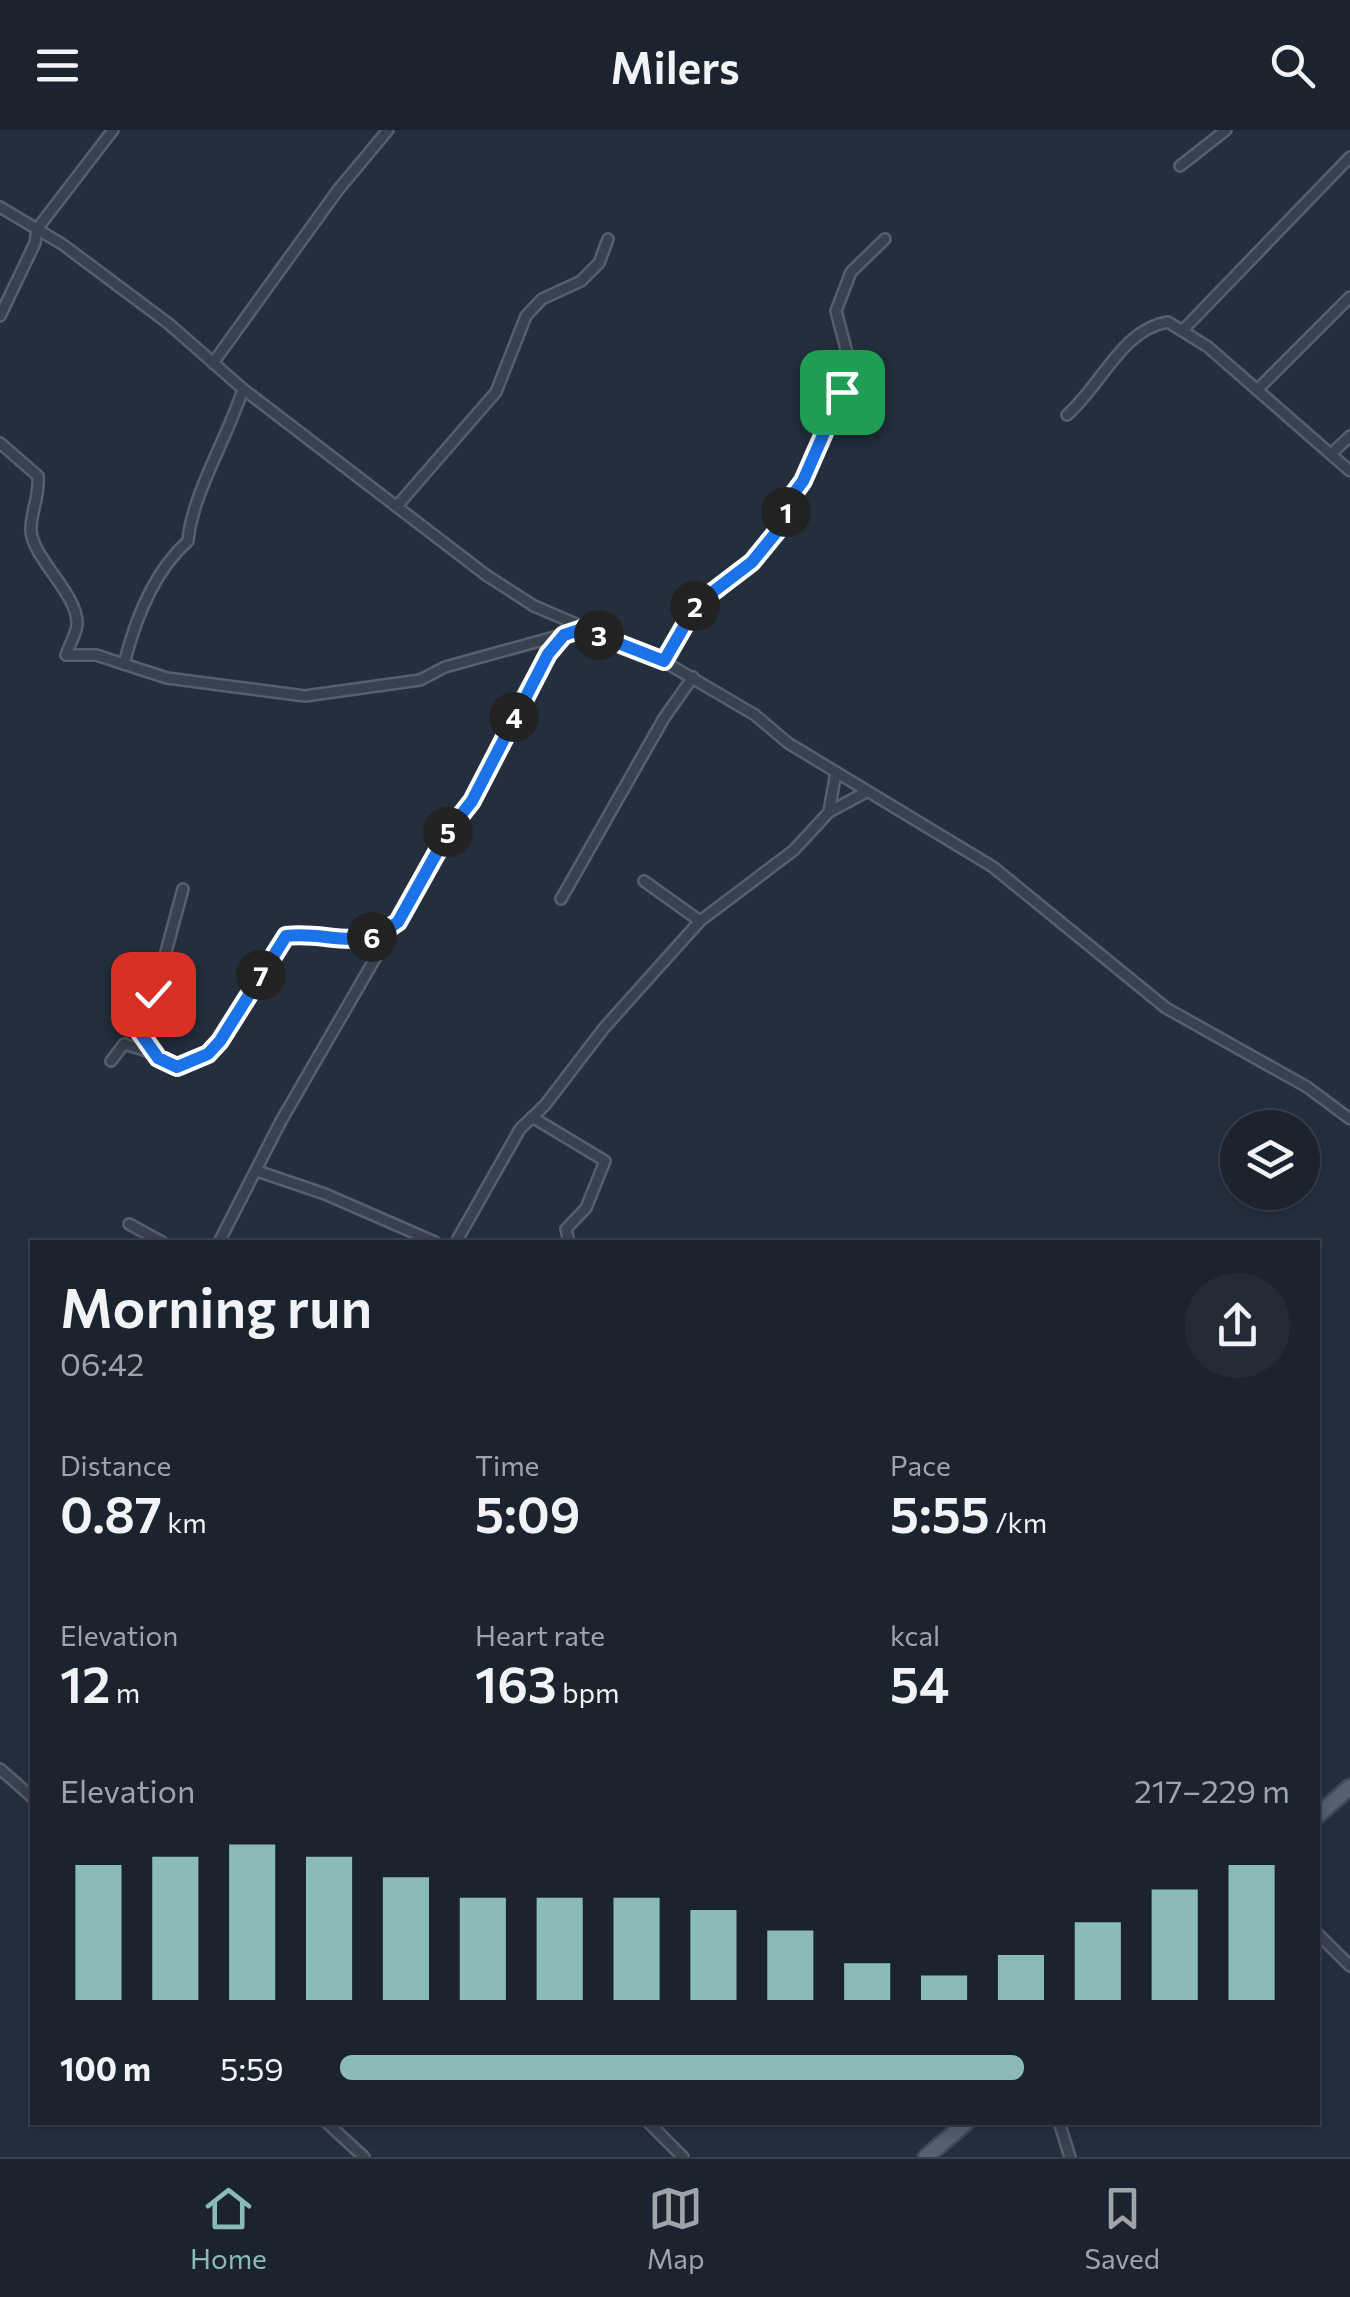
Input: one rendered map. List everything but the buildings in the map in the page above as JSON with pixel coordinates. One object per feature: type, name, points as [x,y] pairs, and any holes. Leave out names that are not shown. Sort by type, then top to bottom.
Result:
[{"type":"main road","points":[[1320,1813],[1350,1786]]},
{"type":"main road","points":[[926,2157],[963,2125]]},
{"type":"street","points":[[0,316],[35,243],[37,229],[112,130]]},
{"type":"street","points":[[213,363],[338,190],[388,130]]},
{"type":"street","points":[[1180,166],[1226,130]]},
{"type":"street","points":[[1184,330],[1350,156]]},
{"type":"street","points":[[0,207],[37,229],[168,324],[243,389],[486,575],[582,629],[693,676],[866,792],[994,867],[1166,1008],[1306,1087],[1350,1119]]},
{"type":"street","points":[[664,661],[697,604],[752,562],[783,524],[850,364],[836,311],[851,272],[885,239]]},
{"type":"street","points":[[397,506],[496,392],[526,316],[542,299],[581,281],[599,263],[608,240]]},
{"type":"street","points":[[1257,390],[1350,297]]},
{"type":"street","points":[[1068,415],[1128,344],[1149,325],[1168,322],[1184,330],[1350,471]]},
{"type":"street","points":[[124,664],[130,639],[166,562],[188,541],[194,508],[226,442],[243,389]]},
{"type":"street","points":[[1331,454],[1350,436]]},
{"type":"street","points":[[0,444],[38,476],[40,502],[30,528],[34,544],[55,573],[77,626],[66,655],[96,655],[167,678],[305,696],[420,680],[445,667],[582,629]]},
{"type":"street","points":[[220,1240],[450,829],[472,801],[540,665],[564,635]]},
{"type":"street","points":[[561,899],[664,718],[693,676]]},
{"type":"street","points":[[829,812],[836,772]]},
{"type":"street","points":[[457,1240],[520,1129],[700,921],[794,850],[829,812],[866,792]]},
{"type":"street","points":[[644,880],[700,921]]},
{"type":"street","points":[[158,1058],[139,1031],[140,1018],[161,970],[183,889]]},
{"type":"street","points":[[111,1061],[124,1044],[177,1067],[208,1054],[286,936],[311,934],[352,942],[384,933],[398,922]]},
{"type":"street","points":[[532,1117],[605,1161],[586,1208],[566,1229],[569,1240]]},
{"type":"street","points":[[256,1171],[325,1194],[429,1240]]},
{"type":"street","points":[[129,1224],[158,1240]]},
{"type":"street","points":[[0,1768],[30,1795]]},
{"type":"street","points":[[1320,1936],[1350,1966]]},
{"type":"street","points":[[329,2125],[364,2157]]},
{"type":"street","points":[[651,2125],[683,2157]]},
{"type":"street","points":[[1060,2125],[1070,2157]]},
{"type":"route","points":[[153,994],[140,1018],[139,1031],[158,1058],[170,1068],[177,1067],[208,1054],[220,1041],[286,936],[324,935],[352,942],[384,933],[398,922],[450,829],[472,801],[548,654],[564,635],[582,629],[664,661],[697,604],[752,562],[783,524],[789,500],[803,481],[842,392]]}]
